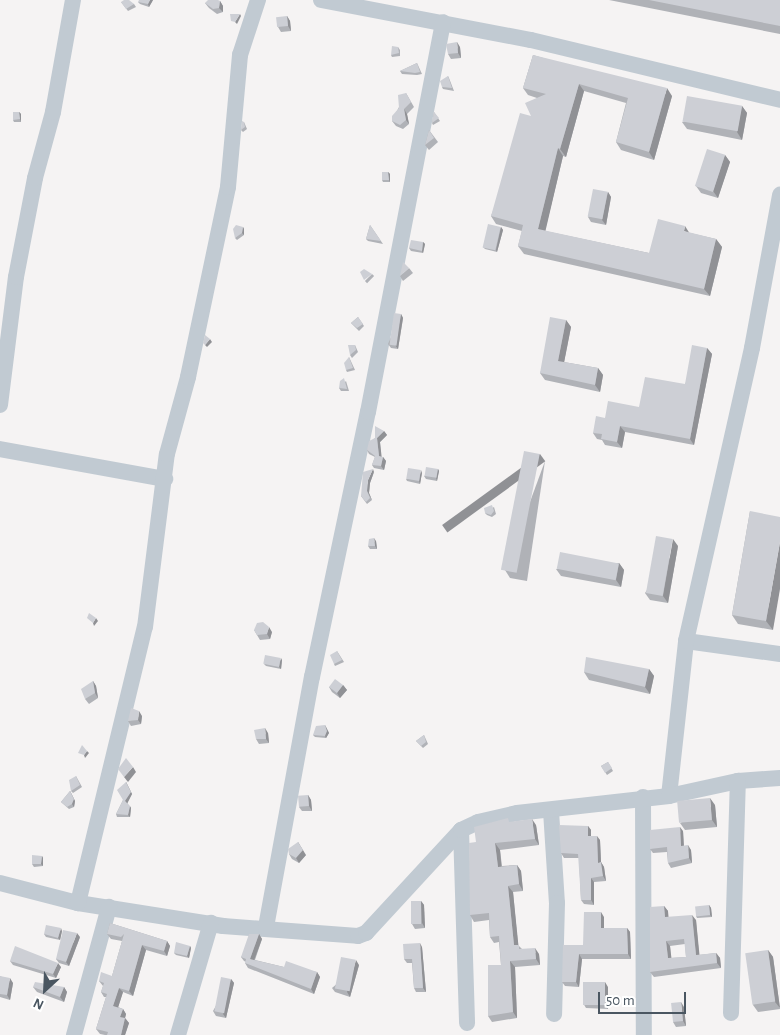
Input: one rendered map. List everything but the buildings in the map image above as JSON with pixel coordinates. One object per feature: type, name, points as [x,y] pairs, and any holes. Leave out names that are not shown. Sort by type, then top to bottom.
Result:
[{"type":"street","points":[[0,405],[16,277],[35,178],[53,112],[73,0]]},
{"type":"street","points":[[78,903],[145,626],[165,479],[228,187],[240,55],[258,0]]},
{"type":"street","points":[[321,0],[531,40],[780,100]]},
{"type":"street","points":[[266,927],[312,677],[368,412],[443,22]]},
{"type":"street","points":[[669,796],[686,641],[752,348],[780,195]]},
{"type":"street","points":[[0,449],[165,479]]},
{"type":"street","points":[[686,641],[780,654]]},
{"type":"street","points":[[0,883],[78,903],[211,923],[266,927],[349,937],[366,933],[461,830],[497,816],[643,797],[669,796],[738,781],[780,778]]},
{"type":"street","points":[[731,1013],[738,781]]},
{"type":"street","points":[[643,797],[644,1035]]},
{"type":"street","points":[[551,810],[557,903],[554,1014]]},
{"type":"street","points":[[461,830],[467,1022]]},
{"type":"street","points":[[74,1035],[109,907]]},
{"type":"street","points":[[178,1035],[211,923]]}]
